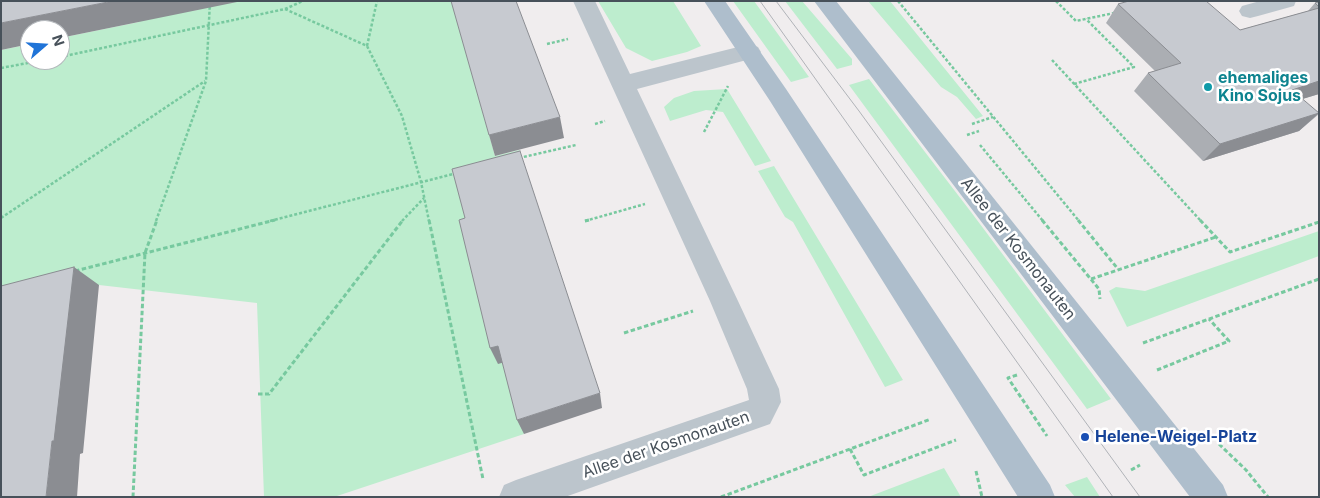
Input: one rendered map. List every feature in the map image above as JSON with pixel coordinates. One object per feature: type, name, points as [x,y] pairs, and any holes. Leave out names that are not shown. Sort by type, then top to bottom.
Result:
[{"type":"main road","points":[[714,1],[750,52],[1038,497]]},
{"type":"main road","name":"Allee der Kosmonauten","points":[[824,1],[1211,497]]},
{"type":"street","name":"Allee der Kosmonauten","points":[[516,497],[759,413],[765,402],[762,389],[724,301],[584,1]]},
{"type":"street","points":[[1250,11],[1286,1]]},
{"type":"street","points":[[624,84],[750,52]]},
{"type":"path","points":[[133,497],[145,253],[206,81],[210,1]]},
{"type":"path","points":[[70,55],[284,9],[303,1]]},
{"type":"path","points":[[377,1],[367,46],[402,116],[421,182],[484,483]]},
{"type":"path","points":[[898,1],[1118,269]]},
{"type":"path","points":[[1056,1],[1076,21],[1122,11]]},
{"type":"path","points":[[284,9],[367,46]]},
{"type":"path","points":[[1074,84],[1134,67],[1086,19]]},
{"type":"path","points":[[1052,60],[1230,252],[1319,222]]},
{"type":"path","points":[[1,68],[20,64]]},
{"type":"path","points":[[1,218],[206,81]]},
{"type":"path","points":[[704,132],[730,81]]},
{"type":"path","points":[[972,124],[993,117]]},
{"type":"path","points":[[518,159],[576,144]]},
{"type":"path","points":[[68,273],[460,173]]},
{"type":"path","points":[[585,221],[676,196]]},
{"type":"path","points":[[258,394],[269,394],[411,209],[424,198]]},
{"type":"path","points":[[1090,279],[1216,238]]},
{"type":"path","points":[[1143,343],[1319,279]]},
{"type":"path","points":[[624,333],[724,301]]},
{"type":"path","points":[[1155,370],[1229,341],[1209,319]]},
{"type":"path","points":[[1017,375],[1008,378],[1048,436]]},
{"type":"path","points":[[721,497],[931,419]]},
{"type":"path","points":[[850,449],[864,475],[956,440]]},
{"type":"path","points":[[1131,470],[1140,465],[1137,461]]},
{"type":"green space","points":[[198,1],[452,1],[495,156],[519,150],[525,172],[505,362],[524,434],[334,497],[264,497],[257,303],[99,285],[18,307],[1,371],[1,50],[20,46],[20,70],[70,70],[70,36],[139,22],[140,18],[197,10]]},
{"type":"green space","points":[[598,1],[673,1],[701,46],[687,52],[652,61],[626,48]]},
{"type":"green space","points":[[733,1],[754,1],[809,77],[791,82]]},
{"type":"green space","points":[[785,1],[802,1],[852,59],[852,65],[837,69]]},
{"type":"green space","points":[[868,1],[890,1],[983,116],[976,119],[957,97],[941,87]]},
{"type":"green space","points":[[869,79],[1111,399],[1087,409],[849,85]]},
{"type":"green space","points":[[727,89],[771,161],[755,166],[723,112],[706,110],[670,121],[664,107],[674,98],[694,91]]},
{"type":"green space","points":[[774,166],[903,380],[885,387],[793,222],[785,217],[758,171]]},
{"type":"green space","points":[[1319,231],[1319,256],[1127,327],[1109,291],[1116,287],[1145,291]]},
{"type":"green space","points":[[944,468],[961,497],[868,497]]},
{"type":"green space","points":[[1087,477],[1100,497],[1075,497],[1065,485]]},
{"type":"building","points":[[1,1],[113,1],[1,23]]},
{"type":"building","points":[[451,1],[516,1],[560,117],[489,135]]},
{"type":"building","points":[[1129,1],[1206,1],[1240,30],[1319,8],[1319,81],[1292,90],[1319,113],[1220,144],[1148,73],[1181,63],[1118,4]]},
{"type":"building","points":[[520,151],[600,393],[517,420],[498,346],[490,348],[459,220],[465,218],[452,169]]},
{"type":"building","points":[[74,267],[46,497],[1,497],[1,286]]},
{"type":"tram line","points":[[760,1],[1113,497]]},
{"type":"tram line","points":[[776,1],[859,111],[1140,497]]},
{"type":"place","name":"ehemaliges Kino Sojus","points":[[1208,87]]},
{"type":"place","name":"Helene-Weigel-Platz","points":[[1085,437]]}]
